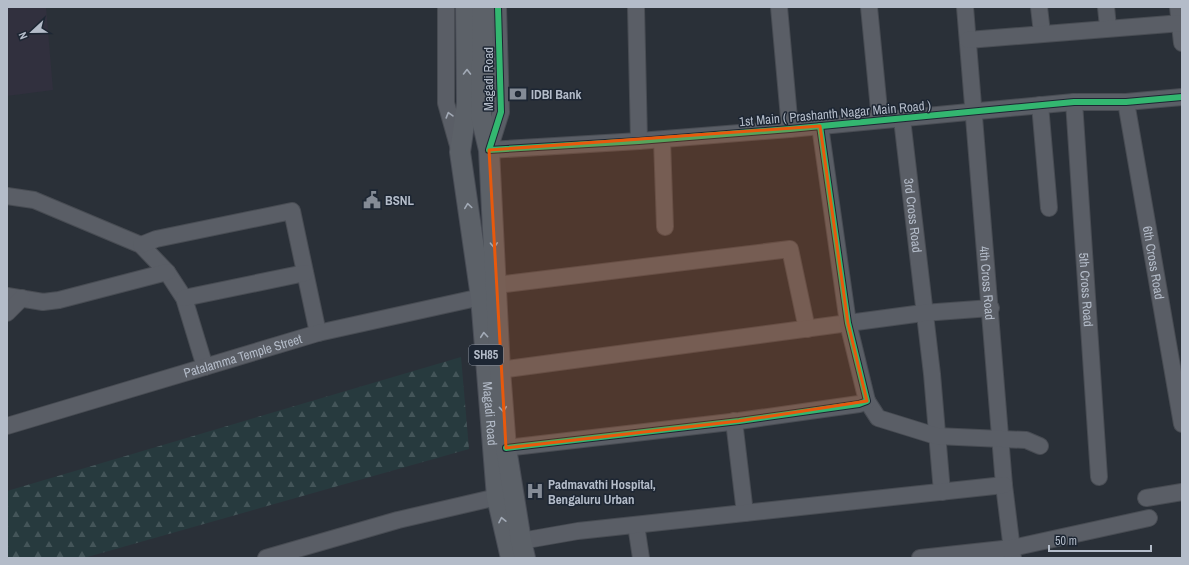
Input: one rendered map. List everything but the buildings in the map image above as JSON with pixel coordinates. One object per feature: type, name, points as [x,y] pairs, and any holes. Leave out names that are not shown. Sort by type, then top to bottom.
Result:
[{"type":"main road","name":"SH85","points":[[460,152],[467,104],[466,7]]},
{"type":"main road","name":"SH85","points":[[483,7],[482,116],[489,150]]},
{"type":"main road","name":"Magadi Road","points":[[489,150],[497,285],[500,370],[506,448],[519,552]]},
{"type":"main road","name":"Magadi Road","points":[[460,152],[481,297],[497,497],[519,552]]},
{"type":"street","name":"Magadi Road","points":[[446,7],[446,103],[460,152]]},
{"type":"street","name":"Magadi Road","points":[[489,150],[501,112],[498,7]]},
{"type":"street","points":[[636,7],[640,141]]},
{"type":"street","points":[[779,7],[790,129]]},
{"type":"street","points":[[869,7],[880,120]]},
{"type":"street","name":"4th Cross Road","points":[[965,7],[991,308],[1004,485],[1012,553]]},
{"type":"street","points":[[1039,7],[1042,33]]},
{"type":"street","points":[[1106,7],[1108,27]]},
{"type":"street","points":[[1178,7],[1181,23],[1182,43]]},
{"type":"street","points":[[968,40],[1108,27],[1181,23]]},
{"type":"street","name":"1st Main ( Prashanth Nagar Main Road )","points":[[489,150],[662,140],[902,119],[973,110],[1074,102],[1126,102],[1182,97]]},
{"type":"street","name":"5th Cross Road","points":[[1074,102],[1099,477]]},
{"type":"street","name":"6th Cross Road","points":[[1126,102],[1182,424]]},
{"type":"street","points":[[1040,105],[1049,208]]},
{"type":"street","name":"3rd Cross Road","points":[[902,119],[923,313],[932,374],[936,436],[942,492]]},
{"type":"street","points":[[820,126],[848,323],[867,401],[878,418],[936,436],[1026,440],[1040,446]]},
{"type":"street","points":[[662,140],[665,228]]},
{"type":"street","points":[[7,196],[34,200],[141,245],[167,272],[184,298],[205,367]]},
{"type":"street","points":[[141,245],[156,239],[292,211],[318,333]]},
{"type":"street","points":[[497,285],[790,249],[807,329]]},
{"type":"street","points":[[7,313],[15,297],[43,302],[60,300],[167,272]]},
{"type":"street","points":[[184,298],[305,273]]},
{"type":"street","name":"Patalamma Temple Street","points":[[7,426],[318,333],[481,297]]},
{"type":"street","points":[[500,370],[923,313],[991,308]]},
{"type":"street","points":[[506,448],[734,421],[859,404],[867,401]]},
{"type":"street","points":[[734,421],[745,513]]},
{"type":"street","points":[[519,552],[578,531],[1004,485]]},
{"type":"street","points":[[1146,498],[1182,492]]},
{"type":"street","points":[[266,558],[398,520],[497,497]]},
{"type":"street","points":[[920,558],[1012,553],[1149,518]]},
{"type":"street","points":[[636,525],[641,558]]},
{"type":"highlighted area","points":[[820,126],[848,323],[867,401],[739,421],[506,448],[489,150]]},
{"type":"shaded area","points":[[7,7],[46,7],[53,90],[7,96]]},
{"type":"green space","points":[[461,357],[469,449],[84,558],[7,558],[7,491]]},
{"type":"cycle path","points":[[498,7],[501,112],[489,150],[639,141],[790,129],[1074,102],[1126,102],[1182,97]]},
{"type":"cycle path","points":[[506,448],[739,421],[859,404],[867,401],[848,323],[820,126]]},
{"type":"place","name":"IDBI Bank","points":[[518,94]]},
{"type":"place","name":"BSNL","points":[[372,200]]},
{"type":"place","name":"Padmavathi Hospital, Bengaluru Urban","points":[[535,491]]}]
